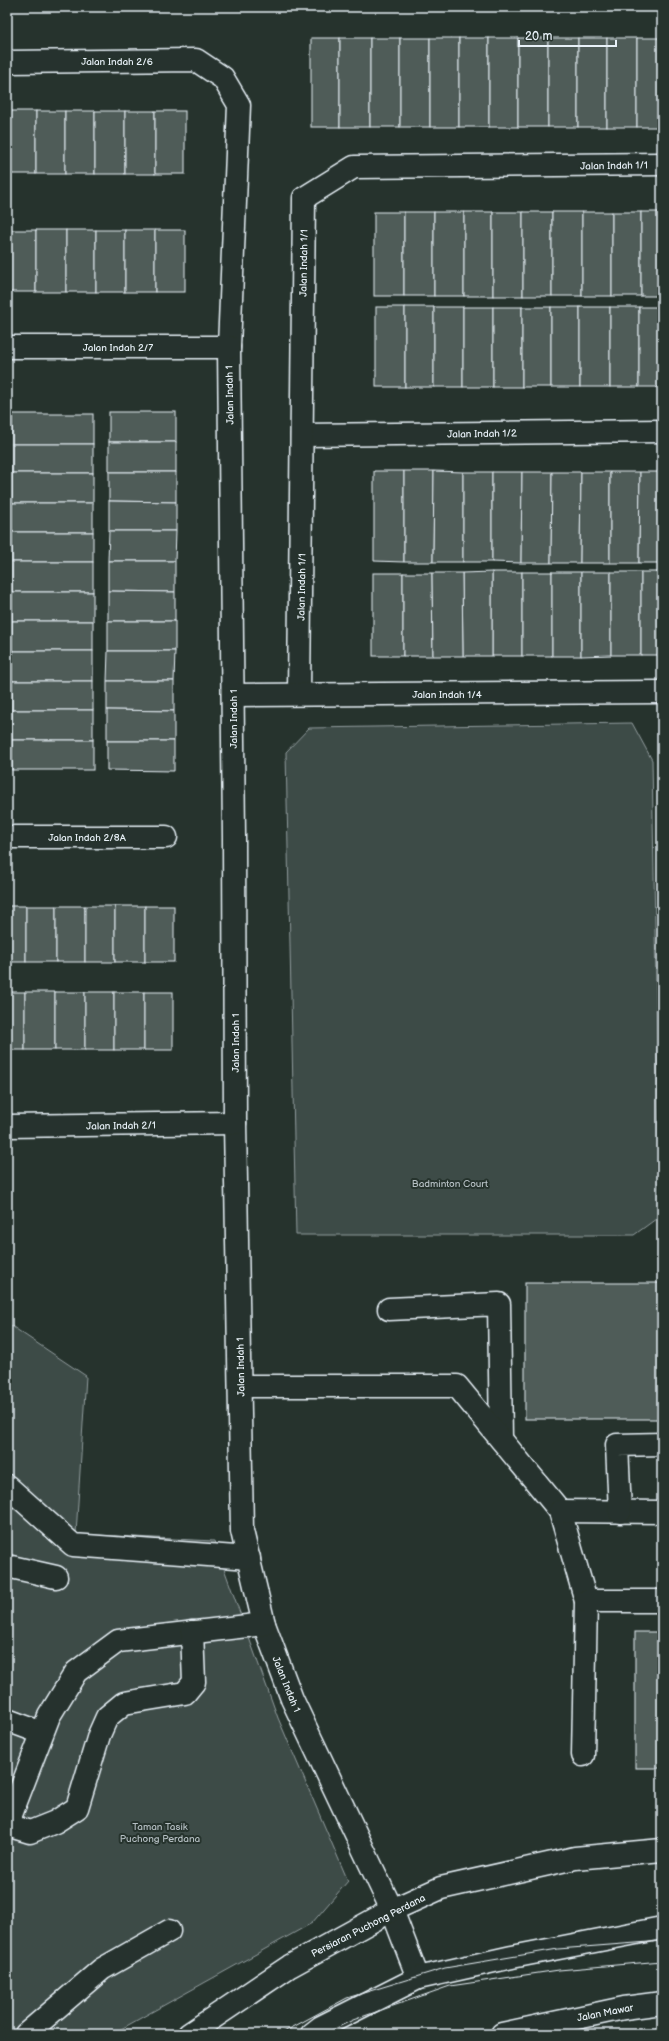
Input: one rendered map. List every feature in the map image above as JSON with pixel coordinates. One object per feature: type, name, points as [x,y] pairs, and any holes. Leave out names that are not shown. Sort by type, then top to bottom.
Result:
[{"type":"street","name":"Jalan Indah 2/6","points":[[7,62],[196,60],[223,78]]},
{"type":"street","name":"Jalan Indah 1","points":[[223,78],[239,105],[228,347],[233,695],[235,1123],[241,1386],[242,1531],[264,1624],[292,1699],[392,1910],[418,1978]]},
{"type":"street","name":"Jalan Indah 1/1","points":[[299,694],[304,198],[354,167],[662,164]]},
{"type":"street","name":"Jalan Indah 2/7","points":[[7,347],[228,347]]},
{"type":"street","name":"Jalan Indah 1/2","points":[[302,435],[662,431]]},
{"type":"street","name":"Jalan Indah 1/4","points":[[233,695],[662,692]]},
{"type":"street","name":"Jalan Indah 2/8A","points":[[7,837],[166,837]]},
{"type":"street","name":"Jalan Indah 2/1","points":[[7,1126],[235,1123]]},
{"type":"street","points":[[389,1309],[499,1304],[501,1439]]},
{"type":"street","points":[[241,1386],[457,1386],[560,1511],[586,1601],[582,1755]]},
{"type":"street","points":[[620,1512],[617,1445],[662,1444]]},
{"type":"street","points":[[7,1486],[73,1545],[248,1558]]},
{"type":"street","points":[[560,1511],[662,1512]]},
{"type":"street","points":[[7,1566],[56,1577]]},
{"type":"street","points":[[586,1601],[662,1601]]},
{"type":"street","points":[[192,1632],[194,1682],[185,1693],[124,1703],[107,1717],[99,1735],[77,1808],[54,1822],[30,1832],[7,1825],[49,1716],[76,1672],[118,1641],[192,1632],[264,1624]]},
{"type":"street","points":[[7,1720],[42,1733]]},
{"type":"street","name":"Persiaran Puchong Perdana","points":[[188,2034],[290,1966],[392,1910],[442,1888],[576,1858],[662,1850]]},
{"type":"street","points":[[312,2034],[418,1978],[512,1957],[662,1928]]},
{"type":"street","points":[[26,2034],[102,1969],[169,1931]]},
{"type":"street","name":"Jalan Mawar","points":[[502,2034],[624,2008],[662,2003]]},
{"type":"green space","name":"Badminton Court","points":[[632,723],[652,760],[660,1216],[634,1235],[296,1235],[286,752],[309,728]]},
{"type":"green space","name":"Taman Tasik Puchong Perdana","points":[[7,1323],[86,1376],[76,1534],[214,1541],[278,1718],[348,1881],[312,1923],[112,2034],[7,2034]]},
{"type":"building","points":[[311,38],[340,38],[340,127],[311,127]]},
{"type":"building","points":[[340,38],[370,38],[370,127],[340,127]]},
{"type":"building","points":[[370,38],[400,38],[400,127],[370,127]]},
{"type":"building","points":[[400,38],[430,38],[430,127],[400,127]]},
{"type":"building","points":[[430,38],[459,38],[459,127],[430,127]]},
{"type":"building","points":[[459,38],[489,38],[489,127],[459,127]]},
{"type":"building","points":[[489,38],[518,38],[518,127],[489,127]]},
{"type":"building","points":[[518,38],[548,38],[548,127],[518,127]]},
{"type":"building","points":[[548,38],[578,38],[578,127],[548,127]]},
{"type":"building","points":[[578,38],[607,38],[607,127],[578,127]]},
{"type":"building","points":[[607,38],[637,38],[637,127],[607,127]]},
{"type":"building","points":[[637,38],[662,38],[662,127],[637,127]]},
{"type":"building","points":[[7,111],[36,111],[36,174],[7,174]]},
{"type":"building","points":[[36,111],[65,111],[65,174],[36,174]]},
{"type":"building","points":[[65,111],[95,111],[95,174],[65,174]]},
{"type":"building","points":[[95,111],[125,111],[125,174],[95,174]]},
{"type":"building","points":[[125,111],[155,111],[155,174],[125,174]]},
{"type":"building","points":[[155,111],[185,111],[185,174],[155,174]]},
{"type":"building","points":[[374,212],[404,212],[404,296],[374,296]]},
{"type":"building","points":[[404,212],[434,212],[434,296],[404,296]]},
{"type":"building","points":[[434,212],[464,212],[464,296],[434,296]]},
{"type":"building","points":[[464,212],[493,212],[493,296],[464,296]]},
{"type":"building","points":[[493,212],[523,212],[523,296],[493,296]]},
{"type":"building","points":[[523,212],[552,212],[552,296],[523,296]]},
{"type":"building","points":[[552,212],[582,212],[582,296],[552,296]]},
{"type":"building","points":[[582,212],[612,212],[612,296],[582,296]]},
{"type":"building","points":[[612,212],[641,212],[641,296],[612,296]]},
{"type":"building","points":[[641,212],[662,212],[662,296],[641,296]]},
{"type":"building","points":[[7,230],[36,230],[36,292],[7,292]]},
{"type":"building","points":[[36,230],[66,230],[66,292],[36,292]]},
{"type":"building","points":[[66,230],[96,230],[96,292],[66,292]]},
{"type":"building","points":[[96,230],[125,230],[125,292],[96,292]]},
{"type":"building","points":[[125,230],[155,230],[155,292],[125,292]]},
{"type":"building","points":[[155,230],[185,230],[185,292],[155,292]]},
{"type":"building","points":[[376,307],[405,307],[405,387],[376,387]]},
{"type":"building","points":[[405,307],[434,307],[434,387],[405,387]]},
{"type":"building","points":[[434,307],[463,307],[463,387],[434,387]]},
{"type":"building","points":[[463,307],[493,307],[493,387],[463,387]]},
{"type":"building","points":[[493,307],[522,307],[522,387],[493,387]]},
{"type":"building","points":[[522,307],[551,307],[551,387],[522,387]]},
{"type":"building","points":[[551,307],[580,307],[580,387],[551,387]]},
{"type":"building","points":[[580,307],[610,307],[610,387],[580,387]]},
{"type":"building","points":[[610,307],[639,307],[639,387],[610,387]]},
{"type":"building","points":[[639,307],[662,307],[662,387],[639,387]]},
{"type":"building","points":[[109,412],[176,412],[176,442],[109,442]]},
{"type":"building","points":[[12,414],[93,414],[93,444],[12,444]]},
{"type":"building","points":[[109,442],[176,442],[176,472],[109,472]]},
{"type":"building","points":[[12,444],[93,444],[93,473],[12,473]]},
{"type":"building","points":[[374,471],[404,471],[404,562],[374,561]]},
{"type":"building","points":[[404,471],[434,471],[433,562],[404,562]]},
{"type":"building","points":[[434,471],[463,472],[463,562],[433,562]]},
{"type":"building","points":[[109,472],[176,472],[176,502],[109,501]]},
{"type":"building","points":[[463,472],[492,472],[492,562],[463,562]]},
{"type":"building","points":[[492,472],[522,472],[521,563],[492,562]]},
{"type":"building","points":[[522,472],[552,472],[551,563],[521,563]]},
{"type":"building","points":[[552,472],[581,472],[580,563],[551,563]]},
{"type":"building","points":[[581,472],[610,472],[610,563],[580,563]]},
{"type":"building","points":[[610,472],[640,472],[639,563],[610,563]]},
{"type":"building","points":[[640,472],[662,472],[662,563],[639,563]]},
{"type":"building","points":[[12,473],[93,473],[93,503],[12,503]]},
{"type":"building","points":[[109,501],[176,502],[176,531],[109,531]]},
{"type":"building","points":[[12,503],[93,503],[93,532],[12,532]]},
{"type":"building","points":[[109,531],[176,531],[175,561],[108,561]]},
{"type":"building","points":[[12,532],[93,532],[93,562],[12,562]]},
{"type":"building","points":[[108,561],[175,561],[175,592],[108,591]]},
{"type":"building","points":[[12,562],[93,562],[93,592],[12,592]]},
{"type":"building","points":[[492,572],[522,572],[522,656],[492,656]]},
{"type":"building","points":[[492,572],[492,656],[463,656],[462,573]]},
{"type":"building","points":[[522,572],[552,572],[552,656],[522,656]]},
{"type":"building","points":[[552,572],[581,572],[581,656],[552,656]]},
{"type":"building","points":[[581,572],[611,572],[611,655],[581,656]]},
{"type":"building","points":[[611,572],[641,572],[641,655],[611,655]]},
{"type":"building","points":[[641,572],[662,572],[662,655],[641,655]]},
{"type":"building","points":[[373,573],[403,573],[403,656],[373,656]]},
{"type":"building","points":[[403,573],[432,573],[433,656],[403,656]]},
{"type":"building","points":[[432,573],[462,573],[463,656],[433,656]]},
{"type":"building","points":[[108,591],[175,592],[175,621],[108,621]]},
{"type":"building","points":[[12,592],[93,592],[93,621],[12,621]]},
{"type":"building","points":[[12,621],[93,621],[93,651],[12,651]]},
{"type":"building","points":[[108,621],[175,621],[175,651],[108,651]]},
{"type":"building","points":[[12,651],[93,651],[93,681],[12,681]]},
{"type":"building","points":[[108,651],[175,651],[174,681],[107,681]]},
{"type":"building","points":[[12,681],[93,681],[93,710],[12,710]]},
{"type":"building","points":[[107,681],[174,681],[174,711],[107,710]]},
{"type":"building","points":[[12,710],[93,710],[93,740],[12,740]]},
{"type":"building","points":[[107,710],[174,711],[174,741],[107,741]]},
{"type":"building","points":[[12,740],[93,740],[93,770],[12,770]]},
{"type":"building","points":[[107,741],[174,741],[174,771],[107,770]]},
{"type":"building","points":[[7,906],[26,906],[26,962],[7,962]]},
{"type":"building","points":[[26,906],[56,906],[56,962],[26,962]]},
{"type":"building","points":[[56,906],[85,906],[85,962],[56,962]]},
{"type":"building","points":[[85,906],[115,906],[115,962],[85,962]]},
{"type":"building","points":[[115,906],[145,906],[145,962],[115,962]]},
{"type":"building","points":[[145,906],[174,906],[174,962],[145,962]]},
{"type":"building","points":[[7,992],[25,992],[25,1050],[7,1050]]},
{"type":"building","points":[[25,992],[55,992],[55,1050],[25,1050]]},
{"type":"building","points":[[55,992],[85,992],[85,1050],[55,1050]]},
{"type":"building","points":[[85,992],[114,992],[114,1050],[85,1050]]},
{"type":"building","points":[[114,992],[144,992],[144,1050],[114,1050]]},
{"type":"building","points":[[144,992],[173,992],[173,1050],[144,1050]]},
{"type":"building","points":[[525,1283],[662,1283],[662,1419],[525,1419]]},
{"type":"building","points":[[635,1632],[662,1632],[662,1768],[635,1768]]},
{"type":"tram line","points":[[280,2034],[347,1998],[445,1968],[558,1949],[662,1941]]},
{"type":"tram line","points":[[324,2034],[353,2020],[450,1986],[559,1970],[662,1961]]}]
